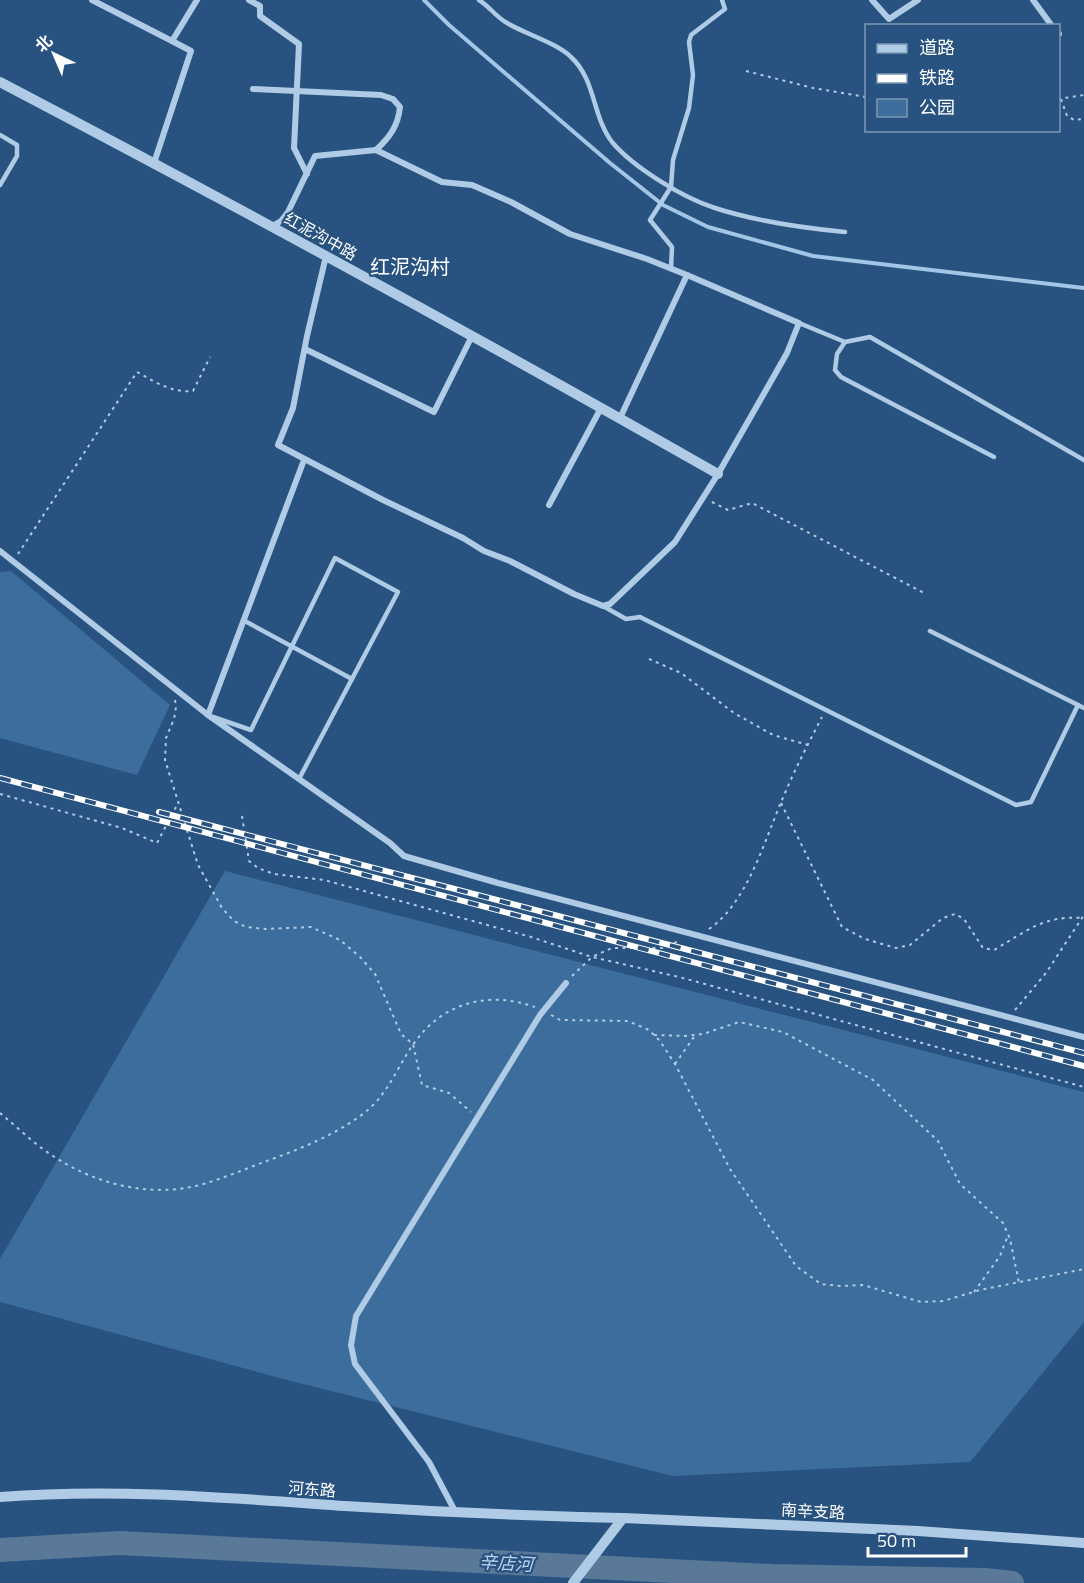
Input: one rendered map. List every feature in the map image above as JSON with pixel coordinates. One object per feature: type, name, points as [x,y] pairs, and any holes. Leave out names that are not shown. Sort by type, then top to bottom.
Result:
[{"type":"street","points":[[92,0],[191,51],[154,163]]},
{"type":"street","points":[[172,41],[196,0]]},
{"type":"street","points":[[249,0],[260,6],[260,16],[299,44],[294,148],[307,174]]},
{"type":"street","points":[[872,0],[889,19],[918,0]]},
{"type":"street","points":[[1033,0],[1051,24]]},
{"type":"street","name":"红泥沟中路","points":[[0,82],[326,256],[718,474]]},
{"type":"street","points":[[253,89],[381,94],[393,99],[400,107],[399,121],[389,138],[376,150]]},
{"type":"street","points":[[271,226],[281,221],[315,156],[376,150],[442,182],[472,185],[511,202],[570,234],[687,275],[799,323],[787,353],[718,474],[675,542],[610,604],[603,606],[574,594],[510,561],[484,551],[463,538],[278,445],[293,408],[326,256]]},
{"type":"street","points":[[620,418],[687,275]]},
{"type":"street","points":[[305,349],[434,412],[472,336]]},
{"type":"street","points":[[549,505],[601,407]]},
{"type":"street","points":[[208,715],[304,460]]},
{"type":"street","points":[[0,552],[208,715],[390,843],[404,856],[498,883],[1084,1037]]},
{"type":"street","points":[[457,1514],[429,1462],[356,1364],[351,1345],[356,1316],[544,1010],[566,982]]},
{"type":"street","name":"河东路","points":[[0,1497],[52,1492],[160,1494],[457,1514],[622,1518]]},
{"type":"street","points":[[573,1583],[622,1518]]},
{"type":"street","name":"南辛支路","points":[[622,1518],[918,1531],[1084,1543]]},
{"type":"lane","points":[[479,0],[507,23],[569,55],[583,69],[591,86],[602,126],[613,142],[660,182],[714,208],[810,229],[844,232]]},
{"type":"lane","points":[[671,269],[672,247],[650,220],[671,187],[673,160],[689,108],[693,75],[689,42],[691,35],[724,9],[722,0]]},
{"type":"lane","points":[[0,135],[17,145],[18,156],[0,186]]},
{"type":"lane","points":[[799,323],[845,342],[870,337],[1084,460]]},
{"type":"lane","points":[[845,342],[837,354],[835,370],[841,377],[994,457]]},
{"type":"lane","points":[[208,715],[251,730],[335,558],[398,592],[299,779]]},
{"type":"lane","points":[[603,606],[626,618],[640,617],[1017,805],[1030,802],[1081,707],[930,631]]},
{"type":"lane","points":[[243,620],[352,679]]},
{"type":"path","points":[[746,71],[813,88],[865,97]]},
{"type":"path","points":[[1084,95],[1060,99],[1067,116],[1074,120],[1084,119]]},
{"type":"path","points":[[13,561],[137,372],[164,387],[182,392],[194,391],[210,357]]},
{"type":"path","points":[[706,492],[714,504],[728,510],[752,503],[924,593]]},
{"type":"path","points":[[649,659],[681,673],[734,713],[773,735],[808,745]]},
{"type":"path","points":[[172,686],[176,707],[166,738],[165,760],[198,865],[222,908],[234,921],[246,927],[311,927],[340,940],[375,974],[401,1034],[413,1044],[422,1085],[449,1093],[477,1117]]},
{"type":"path","points":[[566,982],[592,957],[612,948],[662,948],[706,931],[721,921],[739,898],[781,802],[826,710]]},
{"type":"path","points":[[0,794],[122,828],[157,843],[178,804]]},
{"type":"path","points":[[781,802],[842,927],[865,939],[896,948],[910,945],[943,918],[955,914],[964,920],[983,948],[994,950],[1031,927],[1050,920],[1083,917]]},
{"type":"path","points":[[242,816],[249,861],[258,868],[274,874],[324,880],[531,937],[592,957],[690,980],[1084,1087]]},
{"type":"path","points":[[1009,1017],[1046,973],[1083,917]]},
{"type":"path","points":[[0,1113],[51,1155],[70,1167],[122,1187],[148,1191],[198,1185],[329,1135],[369,1109],[384,1092],[413,1044],[432,1021],[462,1004],[491,999],[519,1001],[544,1010],[560,1020],[628,1021],[649,1030],[675,1064],[730,1169],[796,1266],[808,1277],[821,1284],[863,1285],[921,1302],[943,1300],[1084,1269]]},
{"type":"path","points":[[654,1035],[684,1036],[739,1022],[783,1032],[873,1080],[938,1141],[960,1184],[1003,1223],[1019,1282]]},
{"type":"path","points":[[675,1064],[696,1034]]},
{"type":"path","points":[[974,1292],[1000,1256],[1008,1235]]},
{"type":"green space","points":[[11,571],[170,705],[137,775],[0,738],[0,572]]},
{"type":"green space","points":[[225,871],[1084,1092],[1084,1322],[970,1462],[673,1476],[287,1380],[0,1302],[0,1259]]},
{"type":"waterway","points":[[424,0],[449,25],[610,163],[663,205],[708,227],[813,256],[1084,288]]},
{"type":"waterway","name":"辛店河","points":[[0,1550],[120,1543],[771,1576],[985,1580],[1012,1583]]},
{"type":"railway","points":[[0,778],[1084,1066]]},
{"type":"railway","points":[[159,812],[1084,1053]]},
{"type":"district","name":"红泥沟村","points":[[410,266]]}]
